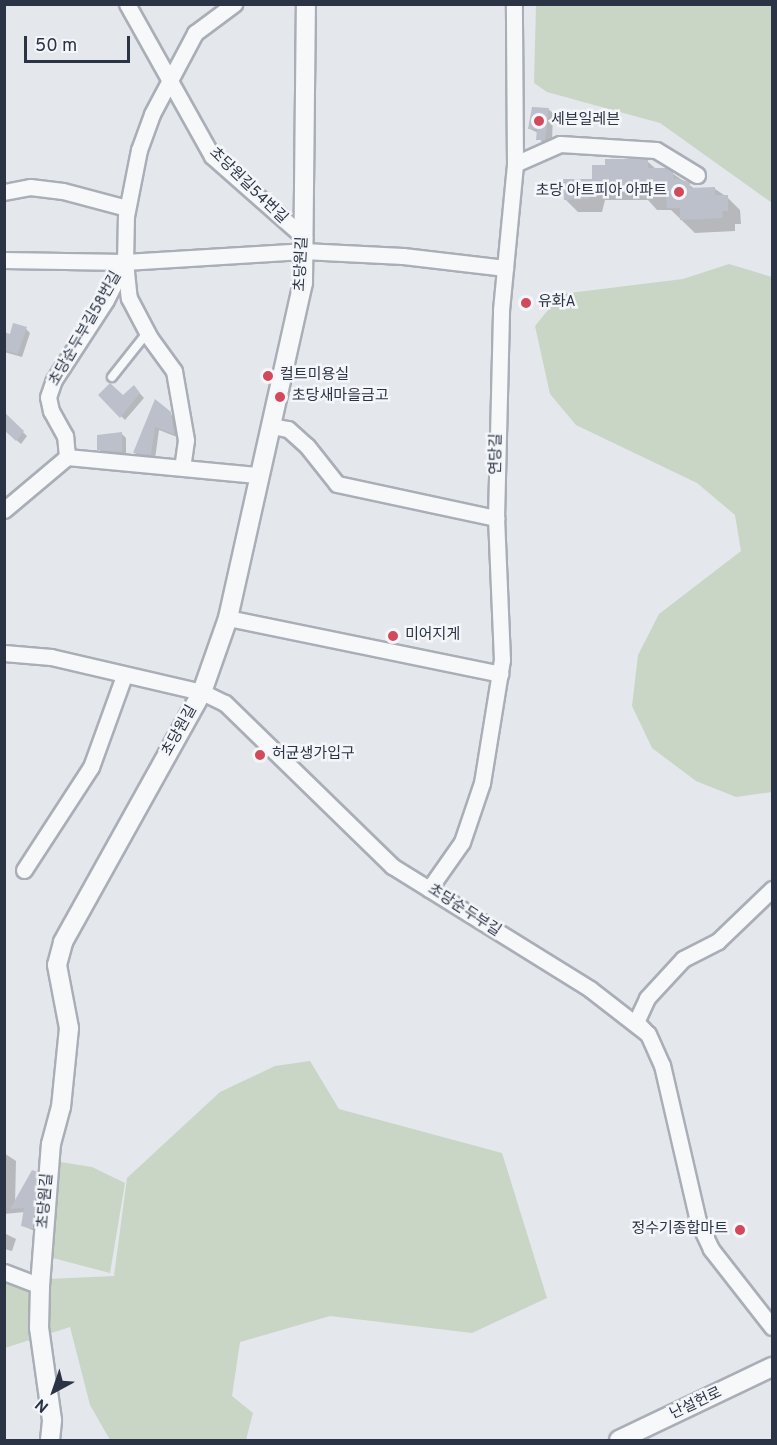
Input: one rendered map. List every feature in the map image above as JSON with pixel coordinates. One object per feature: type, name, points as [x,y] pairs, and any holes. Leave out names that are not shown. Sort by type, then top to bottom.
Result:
[{"type":"street","name":"초당원길54번길","points":[[127,4],[212,156],[303,244]]},
{"type":"street","name":"초당순두부길58번길","points":[[67,457],[66,436],[51,411],[48,397],[54,380],[106,300],[125,262],[127,208],[139,150],[152,114],[195,33],[234,4]]},
{"type":"street","name":"초당원길","points":[[50,1440],[52,1420],[39,1328],[40,1286],[51,1144],[61,1107],[69,1028],[57,965],[63,942],[202,692],[228,618],[303,283],[306,4]]},
{"type":"street","name":"연당길","points":[[429,889],[462,842],[482,783],[500,674],[496,518],[505,268],[514,164],[514,4]]},
{"type":"street","points":[[514,164],[560,144],[656,150],[697,174]]},
{"type":"street","points":[[4,192],[30,187],[127,208]]},
{"type":"street","points":[[4,260],[125,262],[303,244],[505,268]]},
{"type":"street","points":[[125,262],[129,298],[147,333],[174,371],[186,440],[182,467]]},
{"type":"street","points":[[272,426],[288,429],[307,446],[337,484],[496,518]]},
{"type":"street","points":[[4,510],[67,457],[259,475]]},
{"type":"street","points":[[228,618],[500,674]]},
{"type":"street","name":"초당순두부길","points":[[4,652],[51,657],[124,676],[202,692],[225,703],[392,866],[590,989],[648,1034],[662,1065],[698,1221],[711,1249],[772,1327]]},
{"type":"street","points":[[24,870],[92,766],[124,676]]},
{"type":"street","points":[[648,1034],[636,1022],[647,998],[683,960],[718,941],[772,890]]},
{"type":"street","points":[[4,1272],[40,1286]]},
{"type":"street","name":"난설헌로","points":[[619,1440],[772,1367]]},
{"type":"lane","points":[[112,377],[147,333]]},
{"type":"green space","points":[[536,5],[772,5],[772,203],[660,123],[547,92],[534,83]]},
{"type":"green space","points":[[729,264],[772,277],[772,792],[736,797],[696,781],[652,748],[632,706],[638,655],[659,614],[741,551],[735,515],[697,483],[576,425],[550,394],[535,326],[561,294],[683,279]]},
{"type":"green space","points":[[310,1061],[339,1109],[502,1153],[547,1298],[472,1333],[330,1316],[240,1342],[232,1396],[253,1413],[246,1440],[110,1440],[90,1405],[70,1327],[5,1348],[4,1281],[114,1276],[127,1178],[220,1092],[275,1066]]},
{"type":"green space","points":[[54,1161],[92,1167],[125,1183],[110,1273],[53,1258]]},
{"type":"building","name":"세븐일레븐","points":[[532,107],[549,108],[545,140],[536,140],[537,129],[528,129]]},
{"type":"building","name":"초당 아트피아 아파트","points":[[605,159],[648,159],[648,168],[666,168],[673,172],[673,178],[690,182],[690,188],[715,187],[715,195],[728,195],[728,211],[722,211],[723,218],[680,220],[680,208],[667,208],[666,197],[642,197],[642,188],[592,187],[589,199],[564,200],[563,179],[592,179],[592,165],[605,165]]},
{"type":"building","points":[[13,323],[27,327],[18,354],[4,350],[4,332],[10,334]]},
{"type":"building","points":[[110,383],[123,395],[134,385],[140,393],[120,418],[98,395]]},
{"type":"building","points":[[155,399],[171,412],[174,434],[155,427],[151,455],[133,453]]},
{"type":"building","points":[[4,412],[24,431],[16,441],[4,430]]},
{"type":"building","points":[[122,432],[122,452],[97,450],[97,435]]},
{"type":"building","points":[[32,1170],[38,1172],[33,1229],[21,1226],[24,1208],[10,1209]]},
{"type":"place","name":"세븐일레븐","points":[[539,121]]},
{"type":"place","name":"초당 아트피아 아파트","points":[[679,192]]},
{"type":"place","name":"유화A","points":[[526,303]]},
{"type":"place","name":"컬트미용실","points":[[268,376]]},
{"type":"place","name":"초당새마을금고","points":[[280,397]]},
{"type":"place","name":"미어지게","points":[[393,636]]},
{"type":"place","name":"허균생가입구","points":[[260,755]]},
{"type":"place","name":"정수기종합마트","points":[[740,1230]]}]
